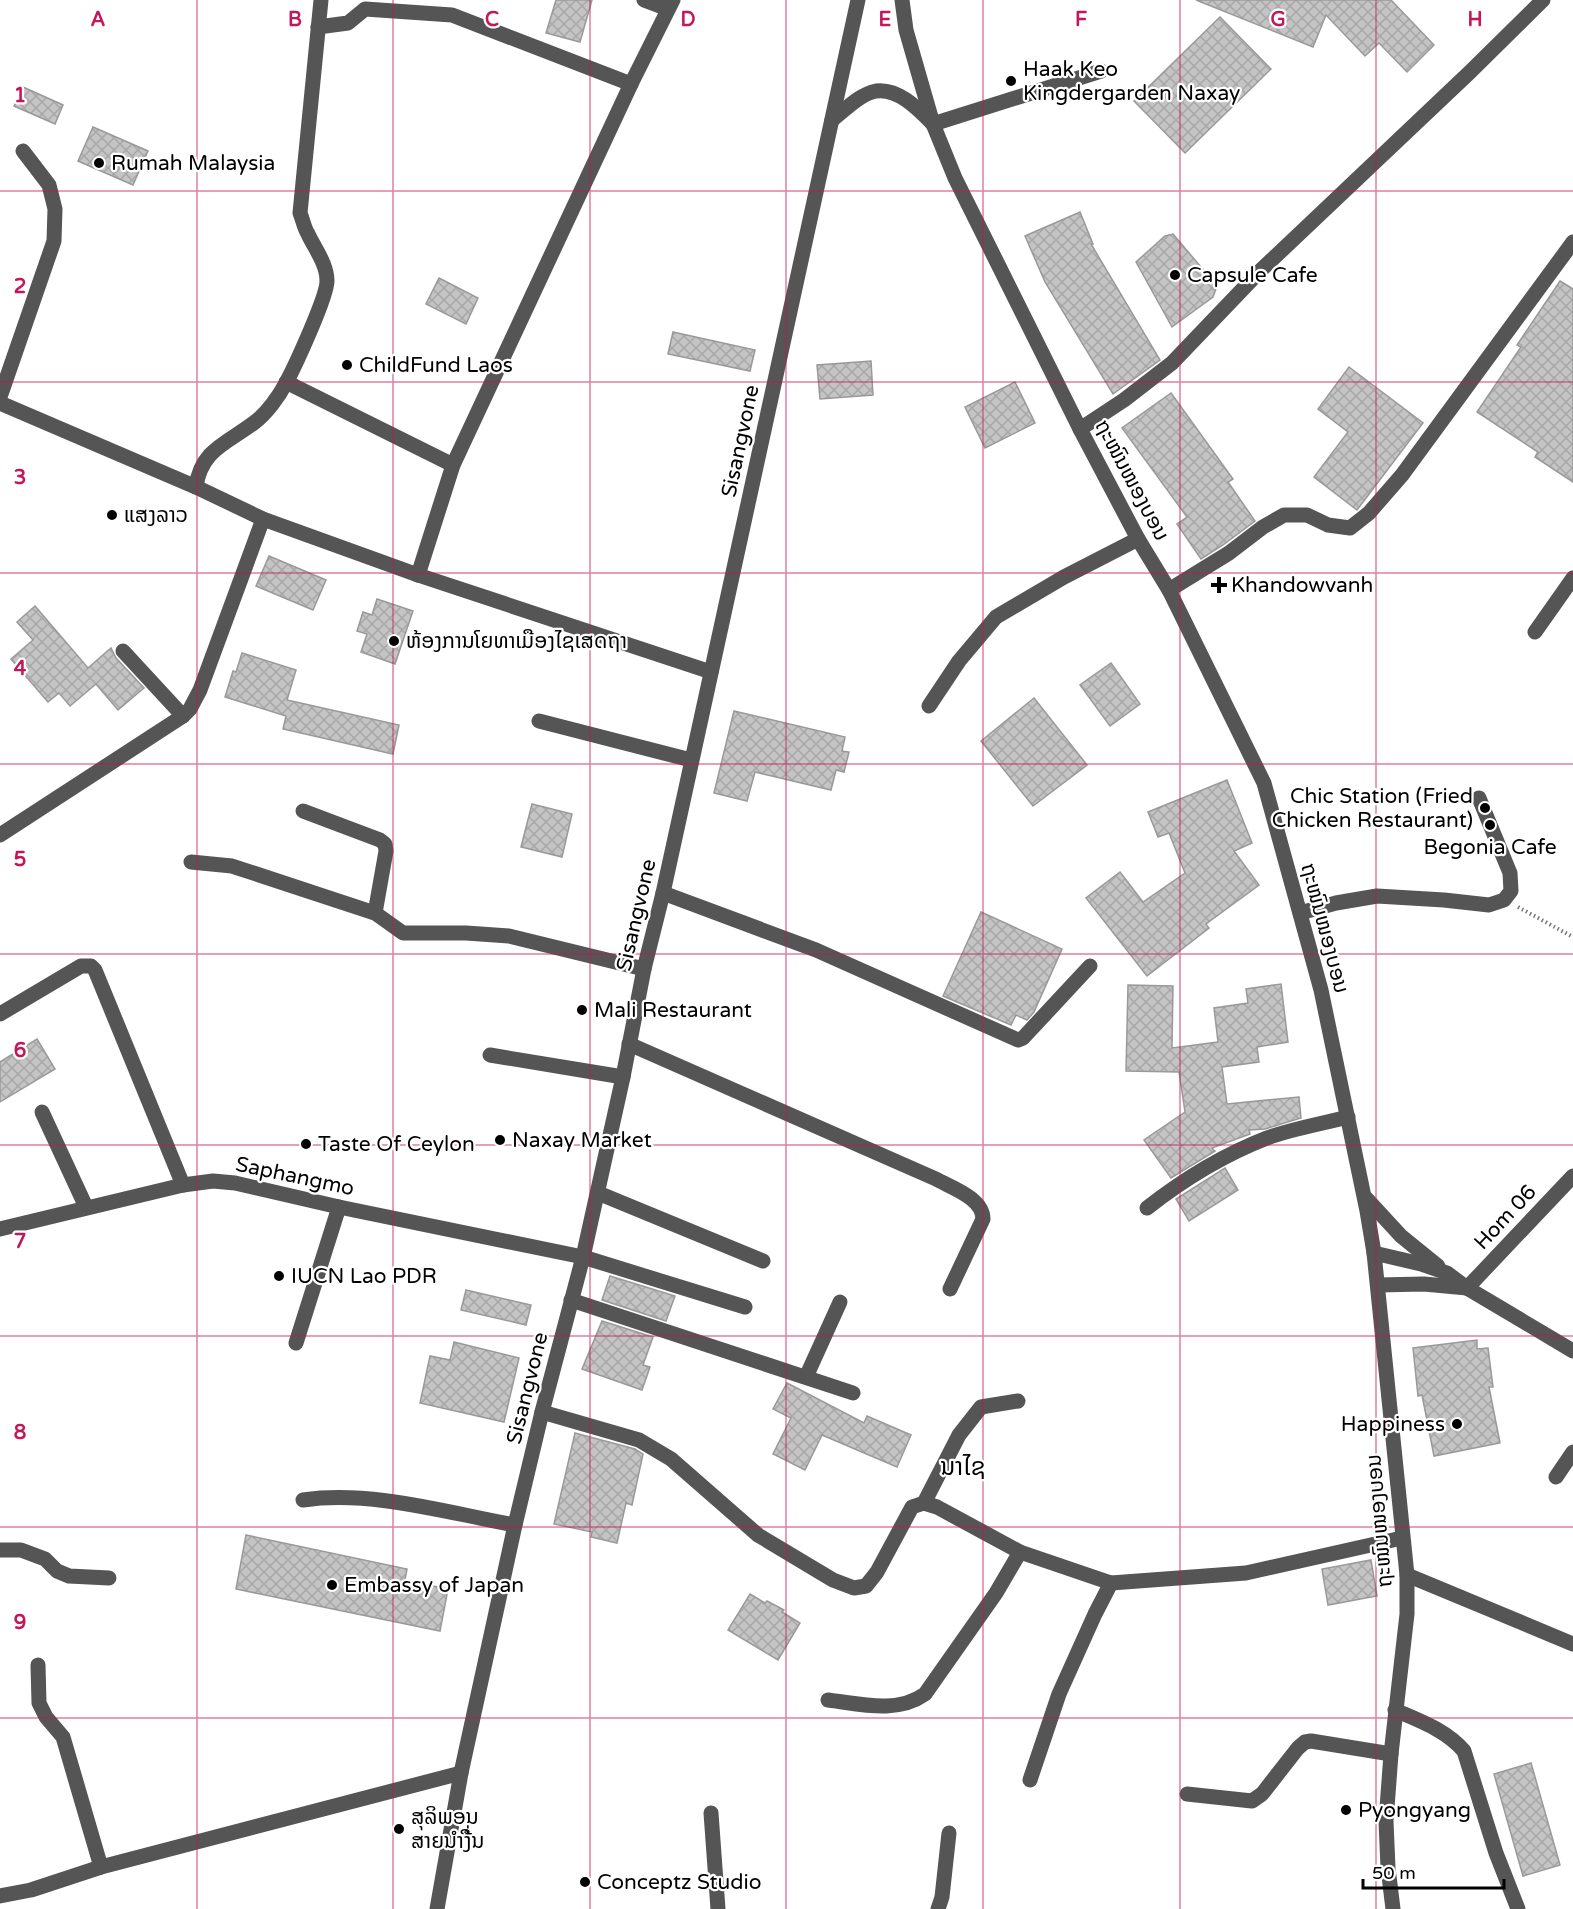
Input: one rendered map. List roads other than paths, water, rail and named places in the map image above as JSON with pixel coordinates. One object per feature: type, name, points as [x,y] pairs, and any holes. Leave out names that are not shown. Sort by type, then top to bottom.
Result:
[{"type":"street","points":[[196,487],[198,472],[214,449],[257,421],[286,382],[322,301],[327,281],[323,263],[307,233],[300,213],[321,0]]},
{"type":"street","points":[[418,574],[453,465],[670,5],[644,0]]},
{"type":"street","name":"Sisangvone","points":[[437,1909],[461,1773],[515,1526],[598,1193],[644,969],[663,893],[858,0]]},
{"type":"street","name":"ຖະໜົນໜອງບອນ","points":[[902,0],[906,30],[933,124],[955,178],[1080,429],[1138,539],[1169,590],[1264,783],[1321,990],[1374,1253],[1407,1575],[1407,1614],[1395,1710],[1386,1821],[1393,1909]]},
{"type":"street","points":[[1080,429],[1124,400],[1172,363],[1261,270],[1543,0]]},
{"type":"street","points":[[318,27],[348,23],[365,9],[452,15],[631,84]]},
{"type":"street","points":[[832,120],[858,100],[877,91],[896,94],[916,107],[933,124],[1101,71]]},
{"type":"street","points":[[0,397],[54,241],[55,209],[49,185],[23,151]]},
{"type":"street","points":[[1169,590],[1284,515],[1307,516],[1328,525],[1350,528],[1369,513],[1402,475],[1573,242]]},
{"type":"street","points":[[286,382],[453,465]]},
{"type":"street","points":[[0,403],[196,487],[263,519],[418,574],[711,672]]},
{"type":"street","points":[[0,835],[183,716],[190,709],[200,690],[263,519]]},
{"type":"street","points":[[929,706],[959,661],[996,617],[1065,577],[1138,539]]},
{"type":"street","points":[[1535,632],[1573,578]]},
{"type":"street","points":[[123,651],[183,716]]},
{"type":"street","points":[[539,721],[691,760]]},
{"type":"street","points":[[1300,914],[1336,903],[1377,896],[1489,905],[1504,900],[1511,891],[1510,873],[1479,798]]},
{"type":"street","points":[[303,811],[380,840],[385,844],[386,851],[375,913]]},
{"type":"street","points":[[191,862],[232,866],[375,913],[403,933],[508,936],[644,969]]},
{"type":"street","points":[[663,893],[816,950],[1018,1040],[1023,1038],[1090,966]]},
{"type":"street","points":[[0,1014],[81,966],[91,966],[95,970],[183,1185]]},
{"type":"street","points":[[629,1044],[936,1179],[978,1203],[983,1210],[983,1219],[950,1289]]},
{"type":"street","points":[[490,1055],[623,1077]]},
{"type":"street","points":[[42,1112],[86,1207]]},
{"type":"street","points":[[1147,1208],[1168,1191],[1220,1160],[1269,1138],[1348,1117]]},
{"type":"street","name":"Hom 06","points":[[1467,1288],[1573,1176]]},
{"type":"street","name":"Saphangmo","points":[[0,1229],[183,1185],[213,1181],[235,1183],[339,1207],[583,1257],[745,1307]]},
{"type":"street","points":[[598,1193],[763,1261]]},
{"type":"street","points":[[1364,1195],[1401,1236],[1467,1288],[1573,1351]]},
{"type":"street","points":[[296,1343],[339,1207]]},
{"type":"street","points":[[1374,1253],[1421,1263],[1447,1273]]},
{"type":"street","points":[[1378,1285],[1424,1284],[1467,1288]]},
{"type":"street","points":[[571,1300],[853,1393]]},
{"type":"street","points":[[806,1377],[840,1302]]},
{"type":"street","points":[[924,1503],[959,1435],[981,1407],[1018,1401]]},
{"type":"street","points":[[542,1412],[639,1440],[671,1460],[758,1535],[833,1580],[854,1588],[866,1586],[877,1572],[912,1507],[924,1503],[937,1507],[1020,1552],[1111,1583],[1246,1573],[1402,1538]]},
{"type":"street","points":[[1556,1477],[1573,1452]]},
{"type":"street","points":[[303,1500],[327,1497],[384,1501],[515,1526]]},
{"type":"street","points":[[0,1550],[21,1550],[45,1559],[57,1571],[69,1576],[109,1578]]},
{"type":"street","points":[[828,1701],[887,1707],[916,1700],[926,1694],[990,1601],[1020,1552]]},
{"type":"street","points":[[1407,1575],[1573,1644]]},
{"type":"street","points":[[1030,1780],[1059,1694],[1111,1583]]},
{"type":"street","points":[[38,1665],[39,1703],[63,1737],[101,1867]]},
{"type":"street","points":[[1395,1710],[1442,1731],[1464,1750],[1496,1853],[1518,1909]]},
{"type":"street","points":[[1187,1794],[1252,1801],[1262,1794],[1305,1742],[1311,1741],[1391,1754]]},
{"type":"street","points":[[0,1896],[32,1890],[101,1867],[461,1773]]},
{"type":"street","points":[[711,1813],[718,1909]]},
{"type":"street","points":[[938,1909],[942,1897],[949,1833]]},
{"type":"place","name":"Haak Keo Kingdergarden Naxay","points":[[1011,81]]},
{"type":"place","name":"Rumah Malaysia","points":[[99,163]]},
{"type":"place","name":"Capsule Cafe","points":[[1175,275]]},
{"type":"place","name":"ChildFund Laos","points":[[347,365]]},
{"type":"place","name":"ແສງລາວ","points":[[112,515]]},
{"type":"place","name":"Khandowvanh","points":[[1219,585]]},
{"type":"place","name":"ຫ້ອງການໂຍທາເມືອງໄຊເສດຖາ","points":[[394,641]]},
{"type":"place","name":"Chic Station (Fried Chicken Restaurant)","points":[[1485,808]]},
{"type":"place","name":"Begonia Cafe","points":[[1490,825]]},
{"type":"place","name":"Mali Restaurant","points":[[582,1010]]},
{"type":"place","name":"Naxay Market","points":[[500,1140]]},
{"type":"place","name":"Taste Of Ceylon","points":[[306,1144]]},
{"type":"place","name":"IUCN Lao PDR","points":[[279,1276]]},
{"type":"place","name":"Happiness","points":[[1457,1424]]},
{"type":"place","name":"Embassy of Japan","points":[[332,1585]]},
{"type":"place","name":"Pyongyang","points":[[1346,1810]]},
{"type":"place","name":"ສຸລິພອນ ສາຍນຳ້ງື່ນ","points":[[399,1829]]},
{"type":"place","name":"Conceptz Studio","points":[[585,1882]]},
{"type":"district","name":"ນາໄຊ","points":[[963,1467]]}]
